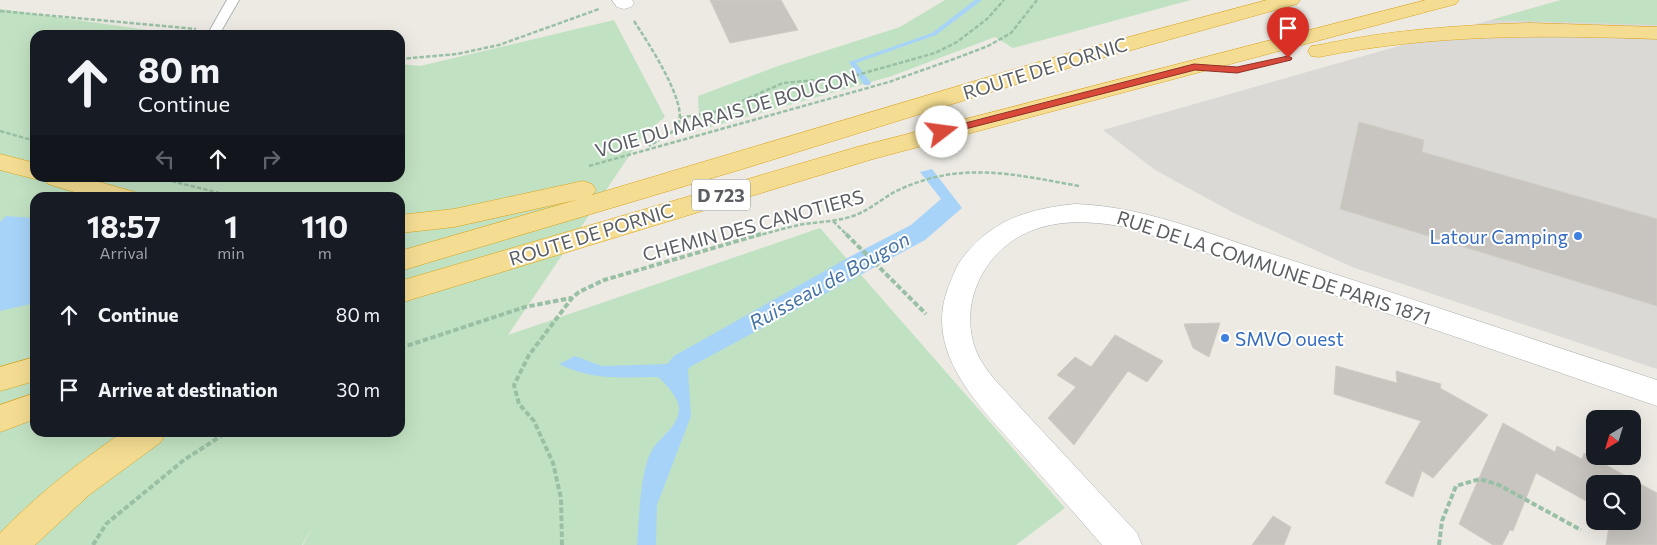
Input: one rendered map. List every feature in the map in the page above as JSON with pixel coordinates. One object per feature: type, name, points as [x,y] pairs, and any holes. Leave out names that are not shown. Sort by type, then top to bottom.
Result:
[{"type":"highway","name":"ROUTE DE PORNIC","points":[[405,260],[740,161],[1077,58],[1290,0]]},
{"type":"highway","name":"ROUTE DE PORNIC","points":[[405,290],[866,153],[1449,0]]},
{"type":"highway","points":[[1194,67],[1237,70],[1338,47],[1434,34],[1544,30],[1657,33]]},
{"type":"highway","points":[[405,223],[454,218],[518,204],[589,188],[678,163],[740,161]]},
{"type":"highway","points":[[0,162],[30,170]]},
{"type":"highway","points":[[70,182],[105,192]]},
{"type":"highway","points":[[405,306],[445,278]]},
{"type":"highway","points":[[0,379],[30,370]]},
{"type":"highway","points":[[0,410],[30,403]]},
{"type":"highway","points":[[0,419],[30,408]]},
{"type":"highway","points":[[12,545],[71,490],[113,457],[143,437]]},
{"type":"street","name":"RUE DE LA COMMUNE DE PARIS 1871","points":[[1125,545],[984,389],[966,364],[959,348],[956,328],[957,306],[964,278],[979,252],[1000,234],[1029,221],[1046,216],[1083,211],[1108,214],[1148,224],[1304,274],[1657,393]]},
{"type":"lane","points":[[216,30],[233,0]]},
{"type":"path","points":[[680,118],[720,111],[783,83],[850,77],[935,52],[957,42],[987,19],[1004,0]]},
{"type":"path","name":"VOIE DU MARAIS DE BOUGON","points":[[580,168],[889,82],[954,59],[988,46],[1012,33],[1037,0]]},
{"type":"path","points":[[405,59],[449,56],[512,41],[583,13],[623,1],[664,71],[679,106],[680,118],[678,123],[672,130],[646,149]]},
{"type":"path","points":[[0,11],[216,30]]},
{"type":"path","points":[[0,131],[30,140]]},
{"type":"path","name":"CHEMIN DES CANOTIERS","points":[[562,545],[561,498],[554,464],[534,421],[519,404],[514,385],[529,356],[572,298],[579,292],[604,280],[736,240],[795,226],[833,221],[870,209],[902,188],[946,175]]},
{"type":"path","points":[[175,182],[216,192]]},
{"type":"path","points":[[833,221],[928,316],[958,336]]},
{"type":"path","points":[[405,346],[525,307],[572,298]]},
{"type":"path","points":[[93,545],[106,524],[184,460],[219,437]]},
{"type":"path","points":[[1439,545],[1442,521],[1456,486],[1480,479],[1499,485],[1581,530]]},
{"type":"shaded area","points":[[1561,0],[1657,0],[1657,369],[1352,267],[1234,213],[1155,170],[1103,130]]},
{"type":"green space","points":[[945,0],[1191,0],[1013,48],[995,37],[892,76],[700,130],[698,96],[781,65],[900,27]]},
{"type":"green space","points":[[1561,0],[1657,0],[1657,25],[1491,20]]},
{"type":"green space","points":[[0,9],[148,30],[30,30],[30,182],[405,182],[405,64],[420,66],[614,20],[665,117],[644,134],[508,335],[820,228],[1065,508],[1016,545],[303,545],[313,527],[302,545],[0,545]]},
{"type":"water","points":[[932,169],[962,208],[925,240],[690,367],[688,370],[691,416],[657,505],[656,545],[637,545],[641,496],[648,459],[652,450],[676,421],[679,409],[677,400],[658,377],[596,376],[559,364],[575,356],[602,366],[667,364],[674,356],[853,255],[911,225],[941,199],[920,172]]},
{"type":"water","points":[[6,216],[30,218],[30,304],[0,311],[0,222]]},
{"type":"building","points":[[710,0],[781,0],[798,30],[730,43]]},
{"type":"building","points":[[1359,122],[1424,140],[1422,152],[1657,219],[1657,306],[1340,209]]},
{"type":"building","points":[[1220,323],[1209,357],[1193,348],[1184,324]]},
{"type":"building","points":[[1115,335],[1163,361],[1147,382],[1128,371],[1074,445],[1048,418],[1076,387],[1057,375],[1075,357],[1091,367]]},
{"type":"building","points":[[1336,366],[1397,383],[1396,371],[1441,384],[1440,388],[1488,415],[1433,478],[1422,471],[1413,497],[1385,483],[1421,421],[1334,394]]},
{"type":"building","points":[[1503,423],[1555,452],[1557,446],[1582,459],[1584,453],[1586,454],[1586,465],[1606,465],[1624,475],[1586,475],[1586,501],[1536,473],[1513,531],[1510,530],[1502,545],[1493,545],[1459,524]]},
{"type":"building","points":[[1641,484],[1657,493],[1657,545],[1606,545],[1608,530],[1641,530]]},
{"type":"building","points":[[1273,516],[1291,527],[1284,545],[1252,545]]},
{"type":"waterway","name":"Ruisseau de Bougon","points":[[867,83],[852,62],[934,34],[979,0]]},
{"type":"place","name":"Latour Camping","points":[[1578,236]]},
{"type":"place","name":"SMVO ouest","points":[[1225,338]]},
{"type":"route","points":[[942,132],[1194,67],[1237,70],[1288,58]]}]
